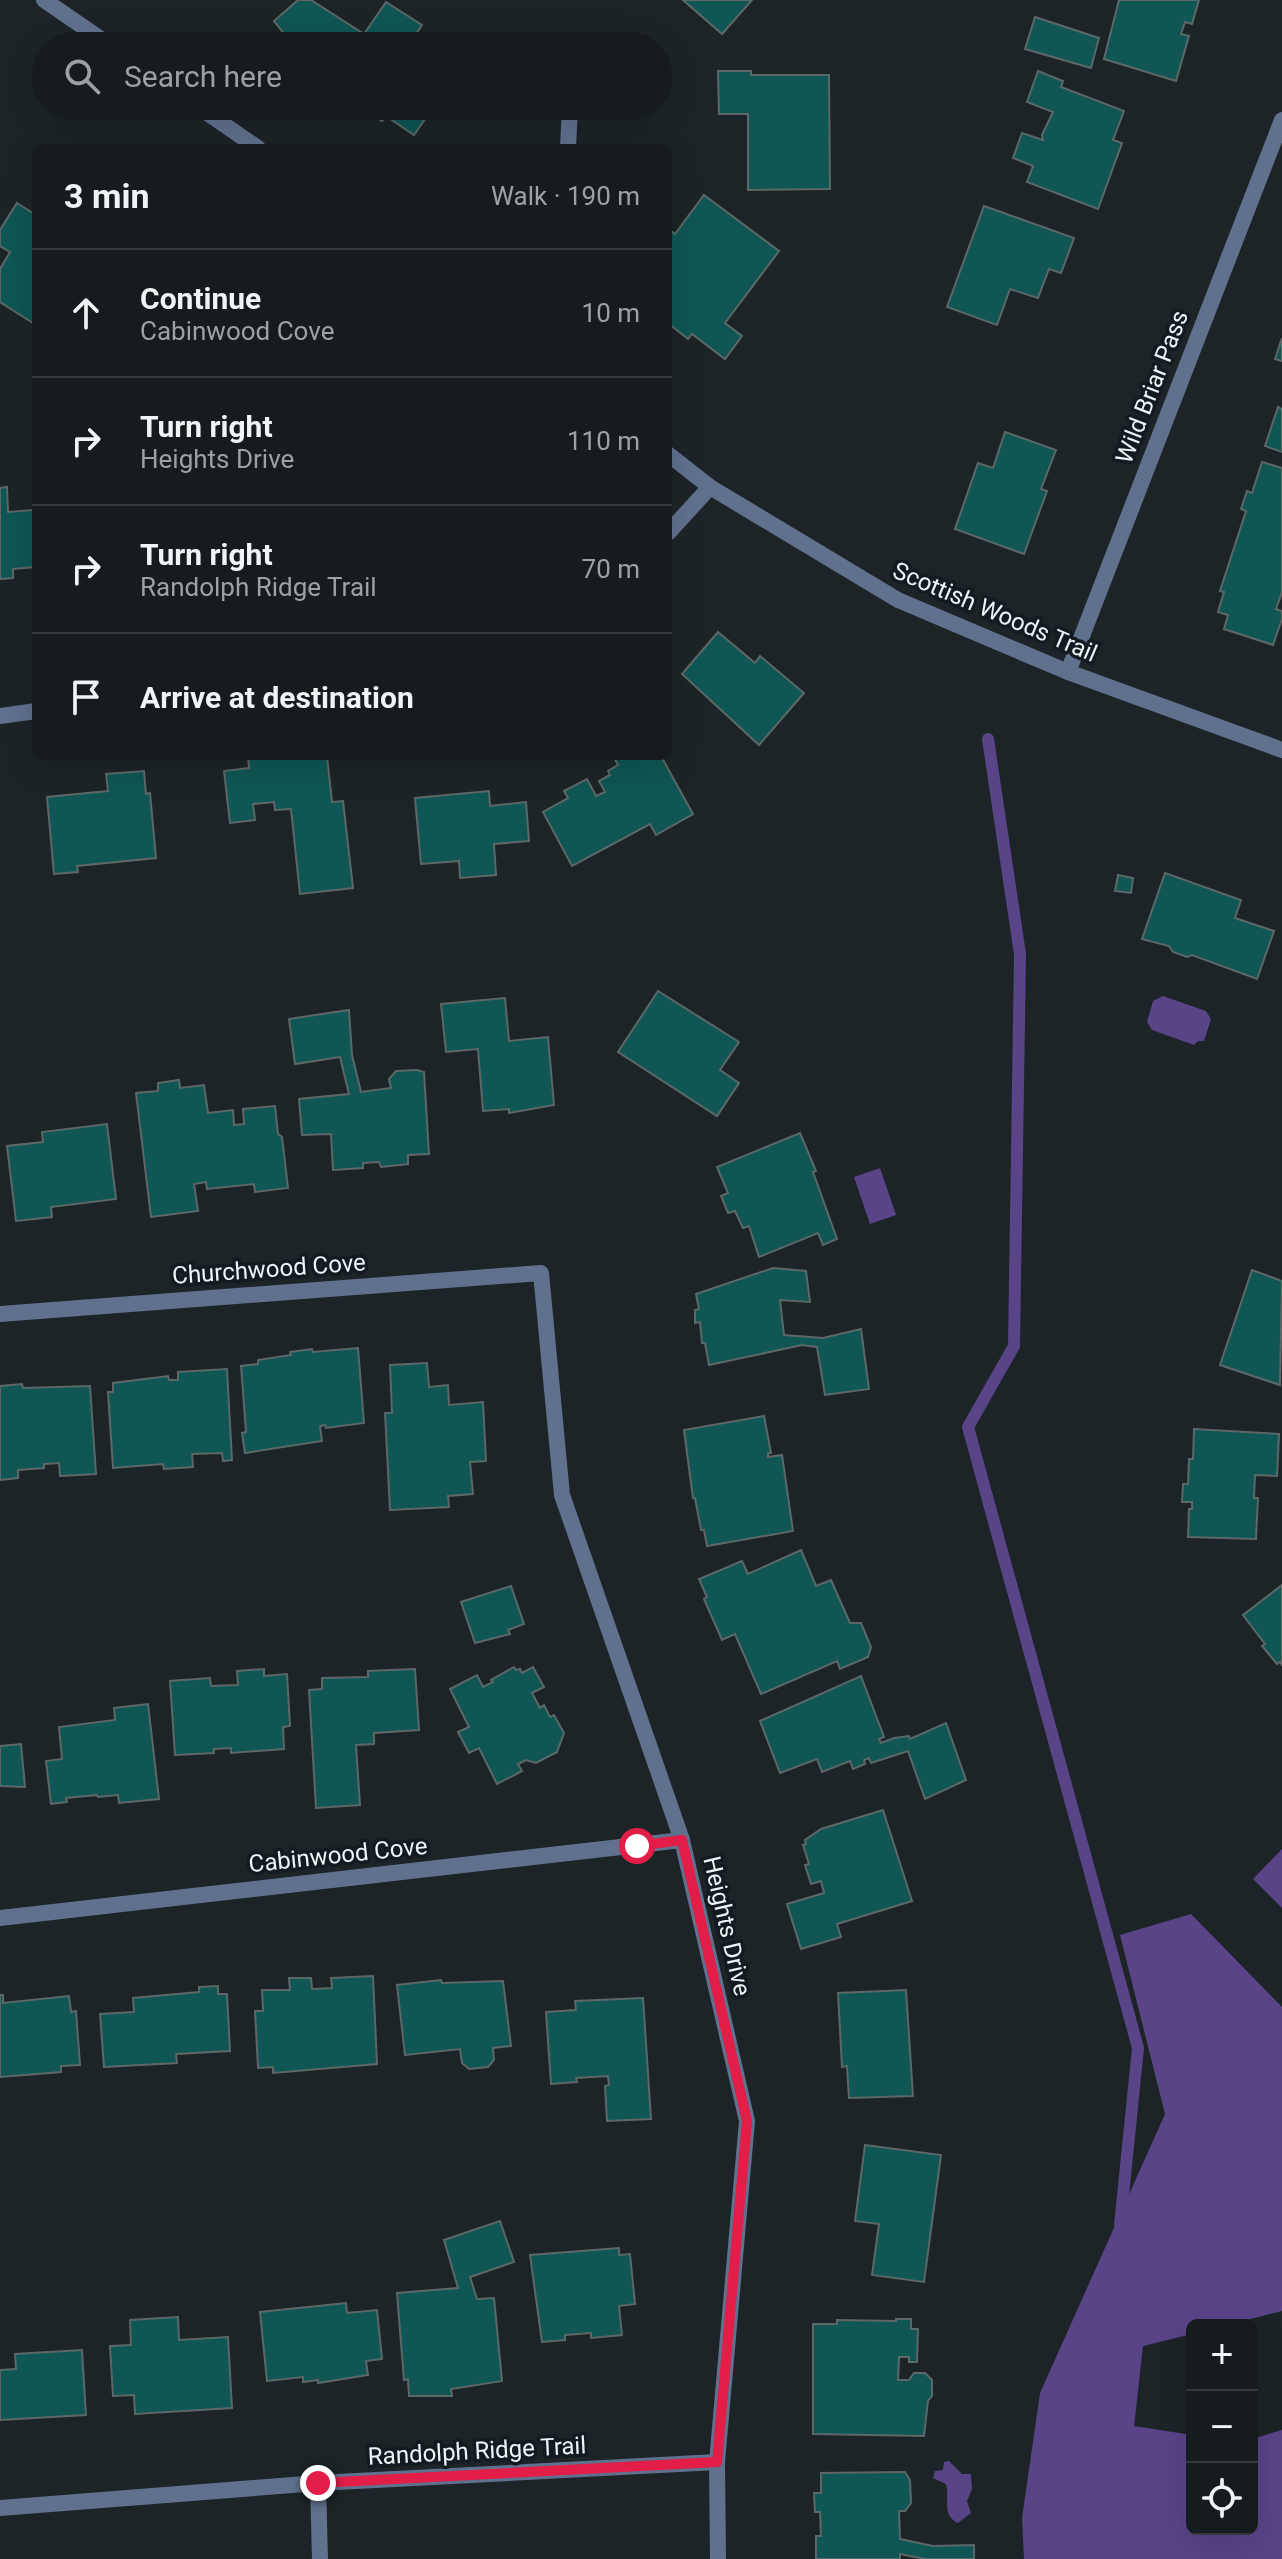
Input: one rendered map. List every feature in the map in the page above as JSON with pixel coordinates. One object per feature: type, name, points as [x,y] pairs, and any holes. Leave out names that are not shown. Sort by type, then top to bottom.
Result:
[{"type":"street","points":[[44,0],[91,32]]},
{"type":"street","points":[[217,120],[252,144]]},
{"type":"street","points":[[568,144],[569,120]]},
{"type":"street","name":"Wild Briar Pass","points":[[1068,672],[1282,120]]},
{"type":"street","name":"Scottish Woods Trail","points":[[672,457],[710,487],[898,600],[1068,672],[1282,750]]},
{"type":"street","points":[[672,529],[710,487]]},
{"type":"street","points":[[0,716],[32,712]]},
{"type":"street","name":"Churchwood Cove","points":[[0,1314],[541,1273]]},
{"type":"street","name":"Heights Drive","points":[[541,1273],[562,1495],[682,1840],[747,2121],[717,2462],[718,2559]]},
{"type":"street","name":"Cabinwood Cove","points":[[0,1918],[682,1840]]},
{"type":"street","name":"Randolph Ridge Trail","points":[[0,2508],[318,2483],[717,2462]]},
{"type":"street","points":[[318,2483],[320,2559]]},
{"type":"shaded area","points":[[1163,996],[1206,1011],[1211,1019],[1204,1041],[1194,1045],[1152,1030],[1147,1022],[1153,1001]]},
{"type":"shaded area","points":[[880,1168],[896,1215],[870,1224],[854,1177]]},
{"type":"shaded area","points":[[1282,1849],[1282,1908],[1253,1879]]},
{"type":"shaded area","points":[[1191,1914],[1282,2007],[1282,2311],[1251,2319],[1186,2319],[1186,2335],[1143,2346],[1134,2426],[1186,2434],[1186,2535],[1258,2535],[1258,2437],[1282,2430],[1282,2559],[1024,2559],[1022,2518],[1040,2393],[1165,2114],[1120,1935]]},
{"type":"shaded area","points":[[949,2461],[962,2474],[971,2474],[972,2489],[967,2501],[971,2513],[958,2523],[948,2511],[946,2484],[933,2478],[935,2471],[943,2470],[944,2462]]},
{"type":"building","points":[[298,0],[311,0],[361,32],[283,32],[274,21]]},
{"type":"building","points":[[683,0],[752,0],[722,34]]},
{"type":"building","points":[[1119,0],[1199,0],[1192,24],[1185,22],[1181,34],[1189,36],[1176,81],[1104,59]]},
{"type":"building","points":[[386,2],[422,25],[417,32],[365,32]]},
{"type":"building","points":[[1035,17],[1099,38],[1091,68],[1025,49]]},
{"type":"building","points":[[718,71],[751,71],[751,75],[829,75],[830,189],[748,190],[748,114],[719,114]]},
{"type":"building","points":[[1038,71],[1063,81],[1061,87],[1124,111],[1113,140],[1122,143],[1098,209],[1027,182],[1033,166],[1013,158],[1022,133],[1043,140],[1042,135],[1053,112],[1027,102]]},
{"type":"building","points":[[392,120],[424,120],[414,135]]},
{"type":"building","points":[[704,195],[779,251],[725,323],[742,336],[725,359],[692,334],[688,339],[672,326],[672,232],[675,234]]},
{"type":"building","points":[[17,203],[32,212],[32,322],[0,302],[0,269],[10,252],[0,246],[0,230]]},
{"type":"building","points":[[984,206],[1074,238],[1061,273],[1049,269],[1038,298],[1010,289],[997,325],[947,307]]},
{"type":"building","points":[[1282,338],[1282,361],[1275,359]]},
{"type":"building","points":[[1278,407],[1282,409],[1282,452],[1265,446]]},
{"type":"building","points":[[1005,432],[1056,450],[1041,489],[1047,491],[1024,554],[955,529],[978,463],[993,468]]},
{"type":"building","points":[[1262,462],[1282,468],[1282,592],[1276,609],[1282,611],[1282,619],[1273,645],[1224,629],[1228,615],[1218,612],[1224,592],[1220,591],[1246,511],[1241,509],[1247,491],[1252,493]]},
{"type":"building","points":[[7,487],[8,512],[32,510],[32,567],[13,569],[13,578],[0,579],[0,488]]},
{"type":"building","points":[[718,632],[755,663],[760,656],[804,693],[759,745],[682,674]]},
{"type":"building","points":[[248,760],[327,760],[332,802],[343,801],[353,888],[300,894],[291,809],[275,810],[274,802],[253,804],[255,820],[230,823],[224,771],[249,768]]},
{"type":"building","points":[[615,760],[663,760],[693,814],[656,835],[650,824],[572,866],[543,812],[568,798],[564,791],[587,779],[596,796],[605,792],[599,781],[610,775],[608,771],[618,765]]},
{"type":"building","points":[[144,771],[146,794],[150,793],[156,858],[77,866],[78,872],[54,874],[47,797],[108,791],[106,774]]},
{"type":"building","points":[[489,791],[490,806],[526,802],[529,841],[494,844],[496,875],[460,878],[459,861],[421,864],[415,798]]},
{"type":"building","points":[[1165,873],[1241,900],[1235,918],[1274,931],[1257,979],[1142,939]]},
{"type":"building","points":[[1118,875],[1133,878],[1131,893],[1115,891]]},
{"type":"building","points":[[658,991],[739,1042],[720,1070],[739,1083],[717,1116],[618,1052]]},
{"type":"building","points":[[505,998],[509,1041],[548,1037],[554,1105],[509,1113],[509,1109],[483,1111],[478,1049],[446,1052],[441,1004]]},
{"type":"building","points":[[349,1010],[352,1055],[361,1092],[391,1088],[389,1079],[396,1071],[424,1072],[429,1154],[408,1155],[408,1164],[381,1167],[379,1162],[363,1163],[363,1168],[333,1170],[331,1134],[302,1135],[299,1099],[349,1094],[340,1057],[295,1064],[289,1019]]},
{"type":"building","points":[[179,1080],[180,1088],[204,1085],[208,1113],[233,1110],[234,1125],[244,1124],[243,1109],[275,1106],[288,1188],[255,1192],[254,1184],[207,1189],[206,1182],[194,1184],[198,1211],[151,1217],[136,1093],[158,1091],[158,1083]]},
{"type":"building","points":[[107,1124],[116,1199],[51,1207],[52,1217],[16,1221],[7,1146],[43,1142],[42,1132]]},
{"type":"building","points":[[800,1133],[816,1171],[813,1172],[837,1239],[823,1245],[818,1233],[759,1257],[749,1226],[743,1228],[735,1211],[728,1213],[721,1196],[728,1193],[717,1167]]},
{"type":"building","points":[[773,1268],[806,1271],[810,1302],[780,1300],[784,1335],[823,1338],[861,1329],[869,1389],[825,1395],[817,1347],[802,1345],[709,1365],[700,1322],[695,1323],[695,1310],[699,1309],[696,1294]]},
{"type":"building","points":[[1252,1270],[1282,1281],[1280,1385],[1220,1365]]},
{"type":"building","points":[[358,1348],[364,1423],[326,1428],[325,1425],[320,1426],[322,1441],[245,1453],[241,1366],[291,1355],[290,1352]]},
{"type":"building","points":[[427,1363],[429,1387],[448,1385],[449,1405],[483,1402],[486,1461],[470,1462],[473,1494],[448,1496],[449,1507],[390,1510],[385,1413],[392,1413],[390,1365]]},
{"type":"building","points":[[227,1369],[232,1460],[223,1461],[222,1453],[192,1454],[193,1467],[164,1469],[163,1464],[113,1468],[108,1392],[113,1392],[113,1383],[168,1376],[169,1380],[178,1380],[178,1372]]},
{"type":"building","points":[[22,1384],[23,1388],[90,1386],[96,1474],[60,1476],[59,1463],[44,1464],[44,1468],[18,1470],[18,1478],[0,1480],[0,1386]]},
{"type":"building","points":[[764,1416],[771,1453],[768,1457],[782,1455],[793,1531],[707,1546],[693,1498],[684,1430]]},
{"type":"building","points":[[1194,1429],[1279,1434],[1277,1476],[1255,1475],[1254,1498],[1258,1498],[1256,1539],[1188,1537],[1192,1502],[1182,1502],[1183,1484],[1188,1484],[1189,1459],[1193,1459]]},
{"type":"building","points":[[801,1550],[816,1586],[831,1580],[850,1623],[861,1623],[871,1647],[868,1657],[840,1669],[837,1661],[761,1694],[735,1634],[722,1640],[699,1579],[742,1561],[748,1574]]},
{"type":"building","points":[[1282,1585],[1282,1665],[1280,1662],[1277,1664],[1262,1646],[1265,1644],[1243,1615]]},
{"type":"building","points":[[511,1586],[524,1624],[508,1630],[510,1634],[475,1643],[461,1602]]},
{"type":"building","points":[[514,1667],[522,1673],[533,1667],[544,1687],[532,1693],[540,1708],[544,1705],[550,1717],[554,1715],[564,1733],[557,1752],[536,1763],[526,1760],[518,1764],[522,1771],[497,1784],[479,1748],[469,1753],[458,1732],[469,1727],[450,1689],[477,1675],[483,1687]]},
{"type":"building","points":[[264,1669],[264,1676],[287,1674],[290,1726],[283,1727],[284,1749],[231,1753],[231,1748],[214,1749],[214,1753],[175,1755],[170,1681],[210,1678],[211,1686],[238,1685],[237,1671]]},
{"type":"building","points":[[415,1669],[419,1730],[374,1733],[374,1744],[356,1745],[360,1805],[316,1808],[309,1690],[322,1689],[322,1678],[368,1677],[368,1671]]},
{"type":"building","points":[[861,1676],[884,1737],[879,1739],[881,1743],[894,1738],[909,1736],[910,1739],[946,1723],[966,1780],[925,1799],[908,1751],[871,1763],[869,1758],[864,1760],[865,1764],[853,1769],[850,1761],[822,1772],[817,1759],[780,1773],[760,1721]]},
{"type":"building","points":[[148,1704],[159,1799],[119,1803],[118,1795],[97,1795],[66,1798],[67,1802],[51,1804],[46,1761],[62,1759],[59,1727],[115,1720],[114,1708]]},
{"type":"building","points":[[21,1744],[25,1787],[0,1786],[0,1746]]},
{"type":"building","points":[[883,1810],[912,1901],[837,1924],[841,1937],[801,1949],[787,1904],[824,1893],[821,1881],[811,1884],[805,1865],[809,1864],[803,1845],[806,1844],[805,1840],[821,1829]]},
{"type":"building","points":[[373,1976],[377,2064],[273,2073],[273,2067],[258,2068],[255,2011],[263,2011],[262,1990],[290,1990],[289,1978],[311,1978],[312,1989],[332,1988],[331,1978]]},
{"type":"building","points":[[441,1980],[442,1983],[503,1981],[511,2046],[493,2048],[494,2060],[488,2067],[469,2069],[462,2063],[460,2049],[405,2055],[397,1985]]},
{"type":"building","points":[[218,1986],[218,1994],[227,1994],[230,2051],[176,2054],[177,2063],[104,2067],[100,2014],[134,2012],[133,1998],[199,1992],[199,1987]]},
{"type":"building","points":[[906,1990],[913,2096],[849,2098],[847,2066],[842,2067],[838,1993]]},
{"type":"building","points":[[0,1995],[3,1995],[3,2003],[69,1996],[71,2012],[76,2011],[80,2065],[61,2066],[61,2072],[0,2077]]},
{"type":"building","points":[[643,1998],[651,2119],[607,2121],[605,2086],[609,2085],[608,2076],[576,2078],[577,2082],[551,2084],[546,2012],[576,2010],[575,2001]]},
{"type":"building","points":[[865,2145],[941,2155],[924,2282],[872,2275],[879,2224],[855,2221]]},
{"type":"building","points":[[500,2221],[514,2262],[470,2277],[477,2299],[494,2298],[502,2381],[451,2389],[452,2396],[409,2396],[408,2379],[404,2380],[397,2293],[458,2288],[444,2240]]},
{"type":"building","points":[[619,2248],[619,2255],[630,2254],[635,2304],[619,2306],[622,2335],[591,2338],[591,2333],[565,2335],[565,2340],[542,2342],[530,2255]]},
{"type":"building","points":[[346,2303],[347,2313],[377,2310],[382,2359],[366,2361],[368,2375],[318,2383],[318,2380],[303,2382],[303,2377],[267,2381],[260,2312]]},
{"type":"building","points":[[178,2317],[179,2340],[228,2337],[232,2408],[135,2414],[134,2395],[113,2396],[110,2346],[131,2345],[130,2320]]},
{"type":"building","points":[[911,2319],[911,2329],[918,2329],[917,2362],[909,2362],[909,2357],[899,2357],[898,2380],[909,2380],[914,2373],[925,2373],[932,2380],[924,2436],[813,2434],[813,2324],[837,2324],[837,2320]]},
{"type":"building","points":[[82,2350],[86,2415],[0,2420],[0,2370],[16,2369],[15,2354]]},
{"type":"building","points":[[905,2472],[910,2480],[911,2503],[905,2511],[899,2511],[900,2539],[933,2546],[974,2545],[974,2559],[925,2559],[900,2554],[900,2559],[816,2559],[816,2536],[821,2536],[820,2512],[815,2512],[814,2493],[821,2493],[821,2473]]},
{"type":"waterway","points":[[988,739],[1020,954],[1014,1346],[968,1427],[1138,2048],[1120,2225]]},
{"type":"route","points":[[318,2483],[717,2462],[747,2121],[682,1840],[637,1846]]}]
